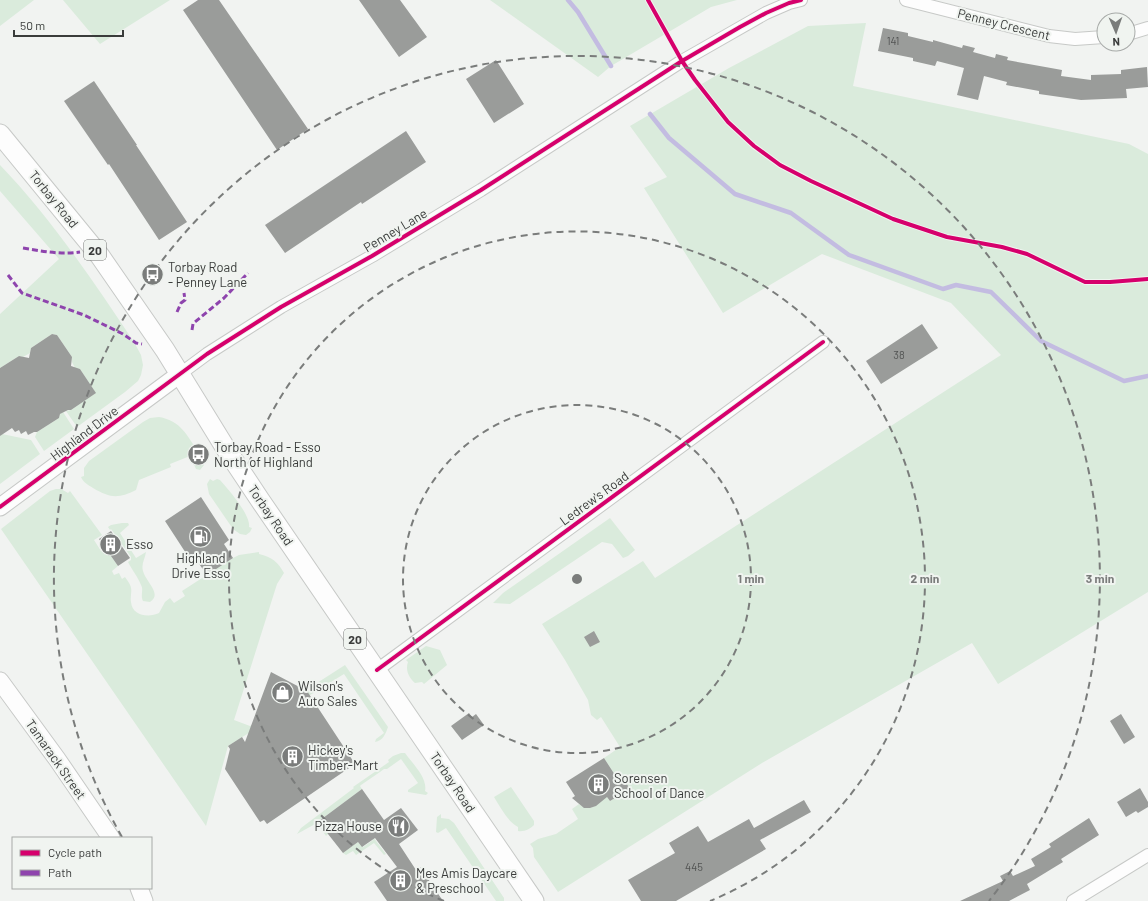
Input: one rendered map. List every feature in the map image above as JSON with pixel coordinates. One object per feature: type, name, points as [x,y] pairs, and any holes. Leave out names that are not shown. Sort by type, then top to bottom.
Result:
[{"type":"main road","name":"Torbay Road","points":[[0,134],[100,256],[165,350],[235,462],[534,901]]},
{"type":"street","name":"Penney Lane","points":[[180,374],[207,354],[281,307],[372,256],[481,190],[682,61],[766,13],[789,3],[801,0]]},
{"type":"street","name":"Penney Crescent","points":[[906,0],[1049,36],[1075,39],[1096,38]]},
{"type":"street","points":[[1136,32],[1148,28]]},
{"type":"street","name":"Ledrew's Road","points":[[377,670],[823,342]]},
{"type":"street","name":"Highland Drive","points":[[0,507],[180,374]]},
{"type":"street","name":"Tamarack Street","points":[[0,681],[57,759],[110,837]]},
{"type":"street","points":[[1073,901],[1148,855]]},
{"type":"street","points":[[138,889],[144,901]]},
{"type":"green space","points":[[0,0],[34,0],[0,26]]},
{"type":"green space","points":[[63,0],[170,0],[100,44]]},
{"type":"green space","points":[[490,0],[737,0],[711,7],[611,66],[598,77]]},
{"type":"green space","points":[[866,23],[853,86],[1129,144],[1148,154],[1148,592],[998,684],[972,643],[762,763],[558,892],[534,857],[533,848],[530,844],[538,839],[556,834],[578,819],[572,809],[579,804],[583,807],[591,808],[600,801],[605,794],[610,801],[630,789],[620,772],[615,775],[604,758],[620,747],[601,717],[597,720],[591,715],[588,700],[542,624],[643,561],[655,578],[1001,355],[951,303],[822,254],[723,313],[644,188],[667,177],[630,126],[729,68],[808,26]]},
{"type":"green space","points":[[0,165],[37,206],[71,250],[134,342],[141,355],[143,365],[138,381],[77,427],[66,411],[71,410],[94,394],[94,390],[80,369],[75,368],[72,362],[72,357],[57,335],[52,334],[31,348],[30,353],[23,357],[19,356],[0,368],[0,314],[59,259],[0,191]]},
{"type":"green space","points":[[63,412],[74,429],[44,451],[35,437],[37,432],[59,418],[60,414]]},
{"type":"green space","points":[[159,417],[167,419],[178,425],[187,435],[198,452],[196,454],[198,457],[200,456],[200,465],[204,465],[200,470],[196,469],[190,456],[170,464],[171,467],[139,480],[136,490],[119,496],[104,494],[91,487],[83,480],[81,477],[84,476],[84,468],[89,461],[143,422],[150,418]]},
{"type":"green space","points":[[2,434],[31,440],[40,454],[0,484],[0,436]]},
{"type":"green space","points":[[210,479],[213,481],[217,479],[220,480],[243,509],[249,522],[249,527],[252,528],[246,535],[240,534],[233,529],[209,494],[207,484]]},
{"type":"green space","points":[[61,489],[68,493],[70,491],[102,535],[94,540],[101,551],[106,549],[118,566],[112,571],[114,575],[119,573],[122,579],[125,577],[129,582],[131,588],[132,607],[142,615],[155,615],[159,613],[165,602],[170,598],[174,603],[185,596],[182,591],[239,555],[259,552],[259,554],[274,560],[279,566],[284,573],[277,584],[234,720],[250,726],[345,665],[388,727],[384,736],[375,742],[376,739],[384,733],[344,674],[228,746],[206,826],[1,529],[50,491]]},
{"type":"green space","points":[[610,518],[635,550],[628,556],[623,558],[612,544],[602,542],[510,604],[493,603],[503,593]]},
{"type":"green space","points":[[128,523],[129,525],[120,533],[136,558],[146,552],[143,571],[155,595],[154,599],[150,602],[143,601],[142,587],[128,562],[131,560],[131,557],[108,527]]},
{"type":"green space","points":[[426,646],[440,650],[447,665],[424,684],[422,682],[415,683],[408,674],[408,662],[406,660]]},
{"type":"green space","points":[[405,753],[422,776],[425,791],[428,793],[426,795],[408,792],[408,790],[418,783],[401,759],[361,785],[360,786],[362,789],[319,821],[328,834],[326,836],[317,823],[297,834],[301,828],[354,788],[353,787],[389,762],[388,760],[393,756]]},
{"type":"green space","points":[[511,787],[534,821],[534,825],[525,831],[518,831],[518,827],[507,818],[494,797]]},
{"type":"green space","points":[[441,814],[441,818],[449,819],[454,823],[504,898],[504,901],[496,901],[446,828],[438,833],[436,832],[437,817]]},
{"type":"green space","points":[[370,833],[386,854],[384,855],[374,843],[356,855],[353,851],[346,855],[343,853],[358,842],[363,847],[373,840]]},
{"type":"building","points":[[198,0],[219,0],[308,129],[277,150],[183,10]]},
{"type":"building","points":[[359,0],[400,0],[427,37],[399,57]]},
{"type":"building","points":[[883,28],[908,33],[908,36],[933,42],[933,40],[962,48],[963,45],[975,48],[973,52],[995,58],[996,54],[1008,57],[1007,60],[1062,70],[1061,76],[1091,80],[1091,75],[1121,74],[1121,70],[1147,67],[1148,87],[1126,89],[1127,98],[1081,100],[1039,94],[1039,91],[1006,85],[1007,82],[984,76],[978,100],[957,95],[964,68],[937,61],[935,66],[913,61],[913,58],[878,51]]},
{"type":"building","points":[[496,60],[524,104],[494,123],[466,79]]},
{"type":"building","points":[[94,81],[187,222],[159,240],[109,164],[108,165],[64,101]]},
{"type":"building","points":[[406,131],[426,162],[362,204],[361,202],[285,253],[265,225]]},
{"type":"building","points":[[922,324],[938,348],[881,384],[866,361]]},
{"type":"building","points":[[52,334],[57,335],[72,357],[71,366],[80,369],[96,393],[71,410],[60,414],[59,418],[37,432],[28,435],[26,431],[21,434],[19,430],[15,432],[12,428],[0,436],[0,368],[19,356],[29,358],[31,348]]},
{"type":"building","name":"Highland Drive Esso","points":[[201,497],[229,540],[224,544],[233,558],[207,575],[197,561],[193,564],[165,521]]},
{"type":"building","name":"Esso","points":[[111,531],[130,558],[118,566],[99,539]]},
{"type":"building","points":[[594,631],[600,642],[590,647],[584,637]]},
{"type":"building","name":"Hickey's Timber-Mart","points":[[271,672],[307,691],[355,764],[267,824],[264,820],[260,822],[225,769],[230,749],[228,746],[242,737],[245,742]]},
{"type":"building","points":[[469,713],[472,717],[476,714],[484,725],[462,740],[451,726]]},
{"type":"building","points":[[1121,714],[1135,737],[1124,744],[1110,721]]},
{"type":"building","name":"Sorensen School of Dance","points":[[604,758],[615,775],[619,772],[630,789],[610,801],[607,797],[596,806],[584,808],[572,798],[575,796],[566,782]]},
{"type":"building","points":[[1140,788],[1148,802],[1148,807],[1138,813],[1136,811],[1126,817],[1117,802]]},
{"type":"building","points":[[362,789],[384,820],[401,808],[418,830],[399,844],[416,870],[420,867],[443,901],[387,901],[374,882],[397,867],[375,838],[362,847],[358,842],[343,853],[328,834],[319,821]]},
{"type":"building","points":[[804,800],[811,812],[760,840],[766,849],[676,901],[641,901],[628,880],[675,853],[669,843],[698,826],[708,842],[749,819],[754,828]]},
{"type":"building","points":[[1089,818],[1099,835],[1061,859],[1063,862],[1027,884],[1030,890],[1009,901],[960,901],[1003,881],[1000,876],[1010,871],[1013,876],[1035,866],[1031,859],[1051,847],[1049,844]]},
{"type":"waterway","points":[[568,0],[578,12],[611,66]]},
{"type":"waterway","points":[[650,114],[669,138],[735,194],[791,213],[849,255],[943,289],[956,285],[991,292],[1041,341],[1124,381],[1148,376]]},
{"type":"marked path","points":[[23,248],[58,253],[80,252]]},
{"type":"marked path","points":[[192,330],[193,324],[224,298],[248,273]]},
{"type":"marked path","points":[[8,275],[22,293],[84,315],[123,334],[136,343],[142,344]]},
{"type":"marked path","points":[[177,312],[181,303],[185,300],[184,293]]},
{"type":"cycle path","points":[[648,0],[682,61],[728,122],[754,146],[780,165],[893,219],[947,237],[1002,247],[1027,254],[1085,282],[1148,279]]},
{"type":"cycle path","points":[[0,507],[207,354],[281,307],[372,256],[481,190],[682,61],[766,13],[789,3],[801,0]]},
{"type":"cycle path","points":[[377,670],[823,342]]},
{"type":"place","name":"Torbay Road - Penney Lane","points":[[153,274]]},
{"type":"place","name":"Torbay Road - Esso North of Highland","points":[[198,454]]},
{"type":"place","name":"Highland Drive Esso","points":[[201,536]]},
{"type":"place","name":"Esso","points":[[111,544]]},
{"type":"place","name":"Wilson's Auto Sales","points":[[283,693]]},
{"type":"place","name":"Hickey's Timber-Mart","points":[[293,757]]},
{"type":"place","name":"Sorensen School of Dance","points":[[598,785]]},
{"type":"place","name":"Pizza House","points":[[398,826]]},
{"type":"place","name":"Mes Amis Daycare & Preschool","points":[[401,880]]}]
